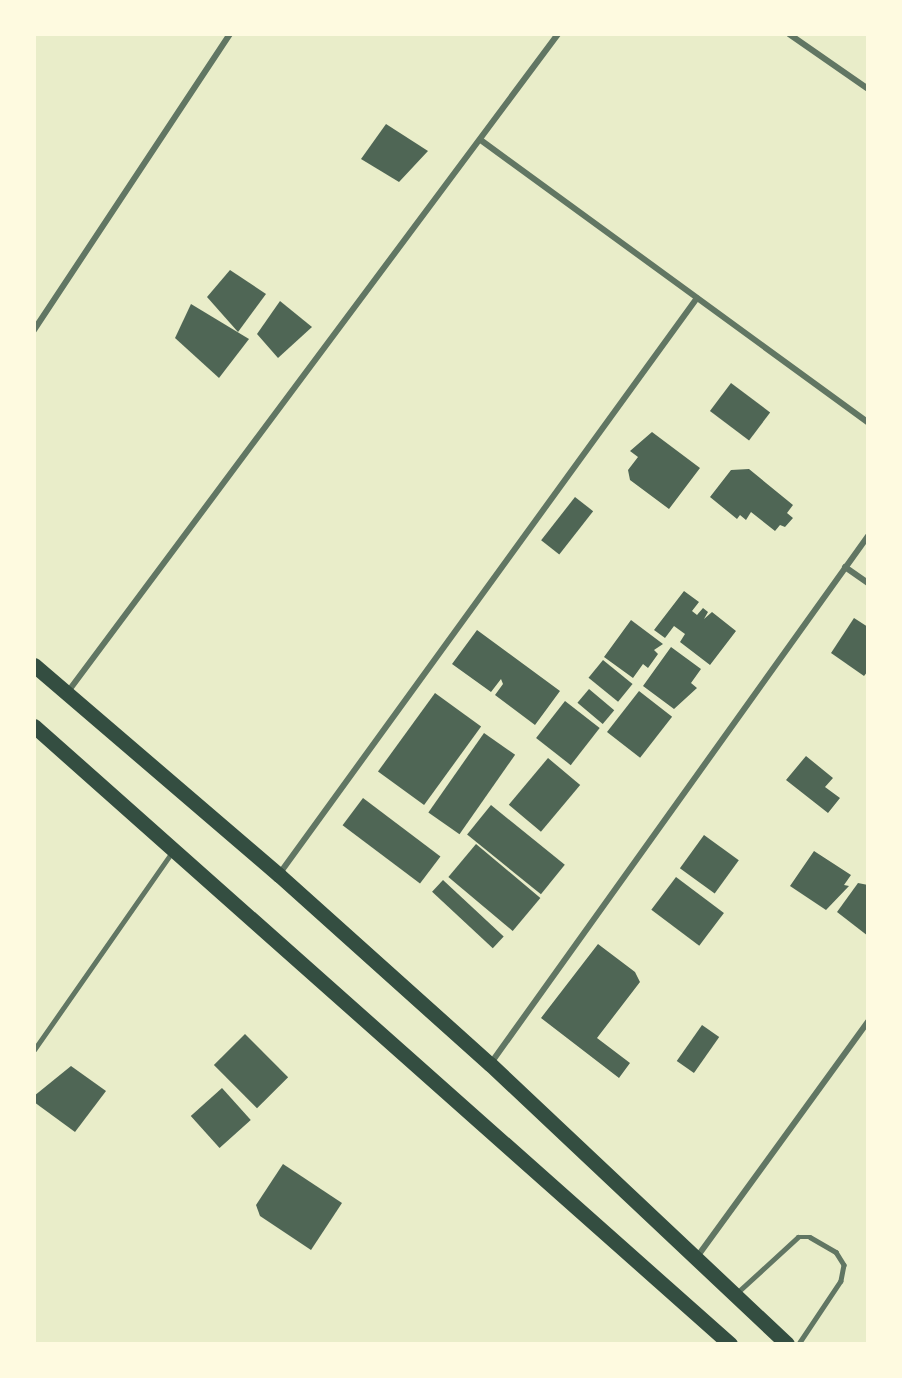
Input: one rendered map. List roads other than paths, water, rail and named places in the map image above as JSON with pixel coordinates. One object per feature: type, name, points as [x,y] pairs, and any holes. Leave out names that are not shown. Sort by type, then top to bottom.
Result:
[{"type":"main road","points":[[34,665],[279,875],[490,1064],[788,1344]]},
{"type":"main road","points":[[34,726],[730,1344]]},
{"type":"street","points":[[34,330],[230,34]]},
{"type":"street","points":[[67,693],[482,141],[558,34]]},
{"type":"street","points":[[789,34],[867,89]]},
{"type":"street","points":[[482,141],[867,422]]},
{"type":"street","points":[[279,875],[697,298]]},
{"type":"street","points":[[490,1064],[867,536]]},
{"type":"street","points":[[845,567],[867,583]]},
{"type":"street","points":[[695,1259],[867,1022]]},
{"type":"lane","points":[[34,1050],[173,850]]},
{"type":"lane","points":[[735,1296],[798,1237],[810,1237],[836,1252],[844,1265],[841,1281],[798,1344]]}]
